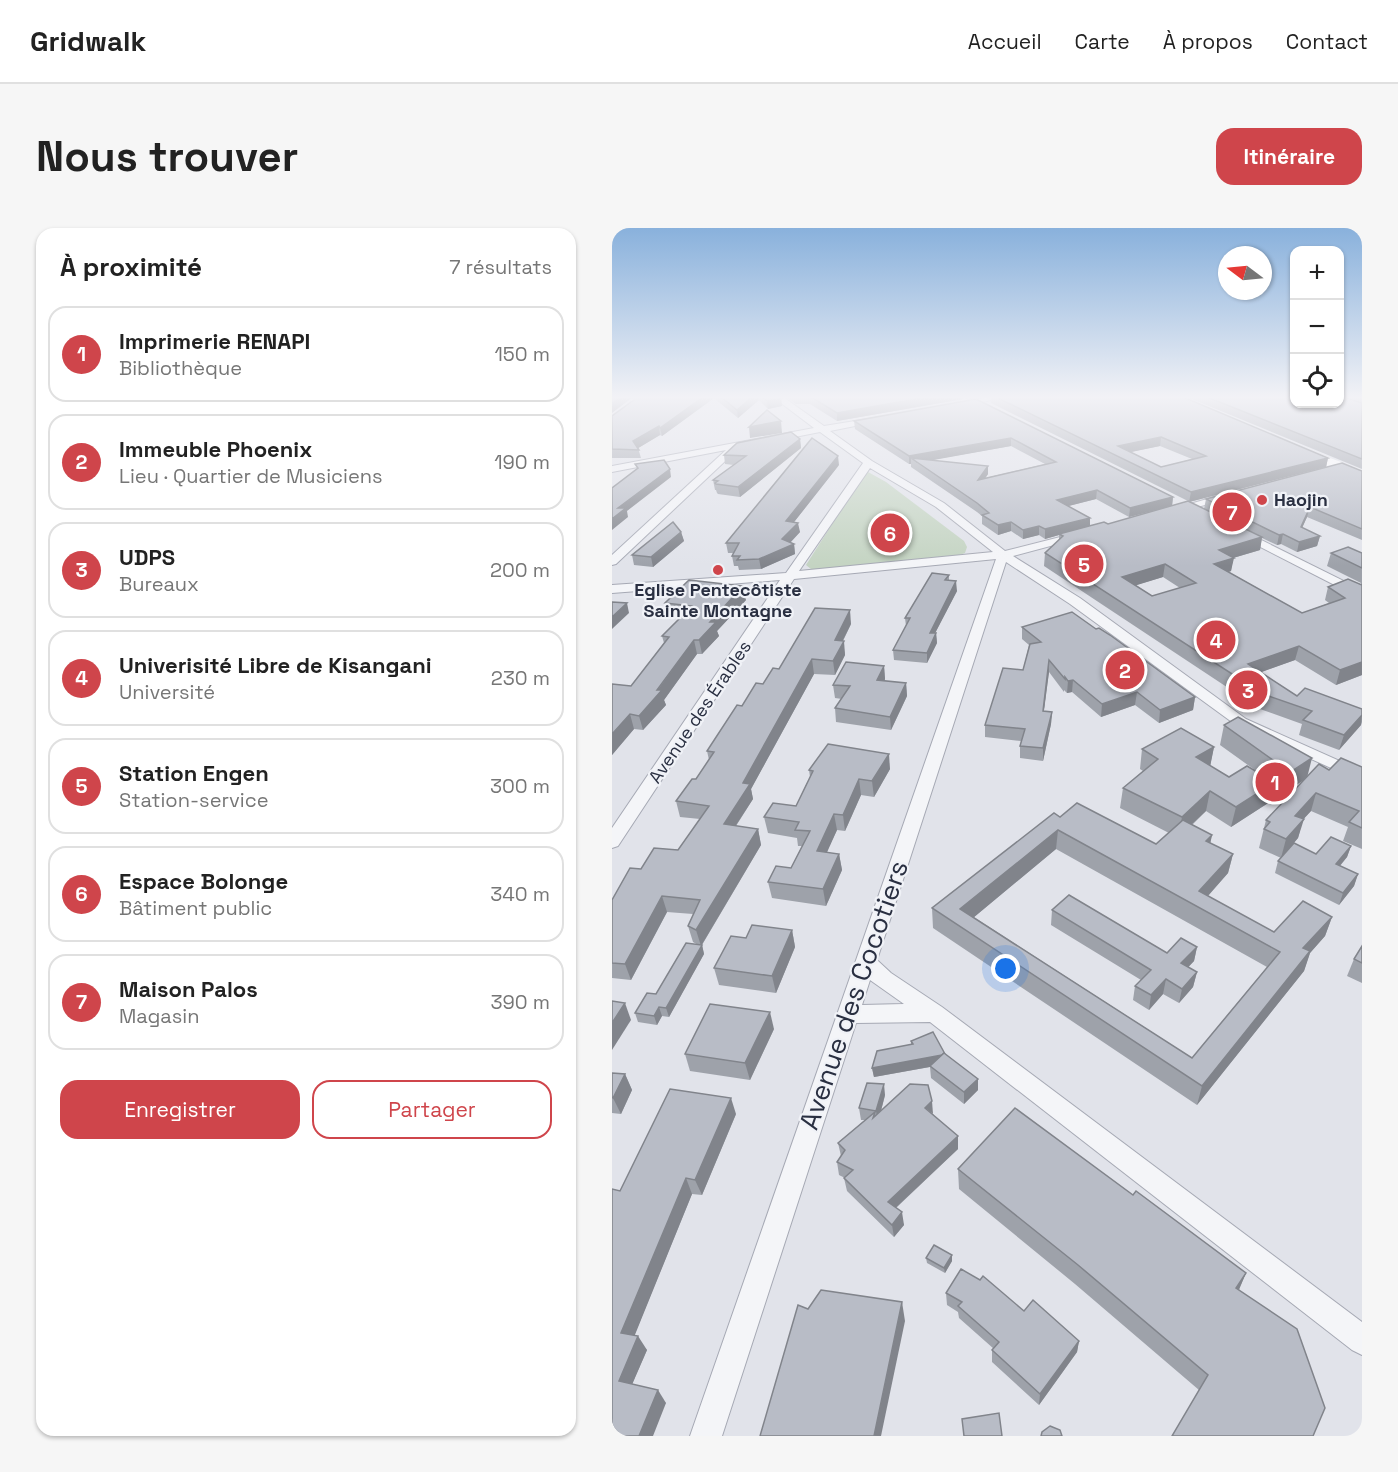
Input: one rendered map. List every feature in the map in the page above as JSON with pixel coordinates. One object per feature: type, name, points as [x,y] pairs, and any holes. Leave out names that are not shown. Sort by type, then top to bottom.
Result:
[{"type":"street","points":[[612,469],[699,453]]},
{"type":"street","points":[[612,561],[728,453]]},
{"type":"street","points":[[856,453],[940,505],[1003,555],[1075,601],[1241,722],[1359,772]]},
{"type":"street","points":[[1307,453],[1362,475]]},
{"type":"street","points":[[1321,473],[1362,462]]},
{"type":"street","name":"Avenue des Érables","points":[[612,842],[854,480],[869,463]]},
{"type":"street","points":[[1165,513],[1183,504],[1245,491]]},
{"type":"street","points":[[1183,504],[1209,517]]},
{"type":"street","points":[[1229,527],[1362,595]]},
{"type":"street","points":[[612,589],[790,576],[1003,555],[1096,531]]},
{"type":"street","name":"Avenue des Cocotiers","points":[[706,1436],[1003,555]]},
{"type":"street","points":[[865,962],[883,979],[934,1013],[1362,1341]]},
{"type":"street","points":[[847,1014],[934,1013]]},
{"type":"green space","points":[[868,472],[886,482],[964,541],[967,547],[965,553],[957,556],[822,569],[811,569],[806,565],[864,474]]},
{"type":"building","points":[[781,453],[738,487],[716,484],[718,481],[713,480],[746,456],[724,455]]},
{"type":"building","points":[[799,453],[834,453],[838,456],[786,521],[798,523],[782,539],[794,544],[759,559],[737,560],[740,556],[732,556],[739,543],[726,543]]},
{"type":"building","points":[[905,453],[924,453],[909,456]]},
{"type":"building","points":[[1040,453],[1085,453],[1173,497],[1130,508],[1097,490],[1057,500],[1090,518],[1045,529],[1039,526],[1023,530],[1011,522],[998,525],[982,515],[989,513],[911,458],[988,466],[978,480],[1056,462]]},
{"type":"building","points":[[1112,453],[1133,453],[1161,467],[1206,456],[1200,453],[1317,453],[1328,458],[1191,492]]},
{"type":"building","points":[[1348,453],[1362,453],[1362,459]]},
{"type":"building","points":[[664,460],[670,469],[618,508],[626,508],[612,519],[612,488],[638,468],[635,464]]},
{"type":"building","points":[[1342,463],[1362,471],[1362,529],[1310,507],[1301,527],[1320,536],[1299,542],[1283,534],[1279,535],[1206,499]]},
{"type":"building","points":[[1188,501],[1262,537],[1219,550],[1234,558],[1214,564],[1302,613],[1345,598],[1328,587],[1348,579],[1362,585],[1362,662],[1340,670],[1299,646],[1248,664],[1297,696],[1305,688],[1362,709],[1362,715],[1344,735],[1303,720],[1312,711],[1263,694],[1045,553],[1063,536],[1059,534],[1104,522],[1108,524]],"holes":[[[1165,564],[1196,583],[1152,596],[1122,577]]]},
{"type":"building","points":[[673,522],[681,532],[651,557],[632,555]]},
{"type":"building","points":[[1348,547],[1362,553],[1362,568],[1331,553]]},
{"type":"building","points":[[932,573],[949,575],[945,580],[956,581],[930,633],[936,633],[927,653],[893,650],[910,618],[905,618]]},
{"type":"building","points":[[689,580],[743,586],[710,622],[716,622],[699,640],[694,640],[657,690],[662,690],[639,716],[630,714],[612,734],[612,684],[631,686],[669,637],[662,636],[692,606],[665,603]]},
{"type":"building","points":[[612,602],[627,603],[612,617]]},
{"type":"building","points":[[815,608],[850,610],[835,640],[844,641],[833,661],[812,659],[743,783],[750,784],[724,824],[758,829],[696,930],[688,926],[700,900],[662,896],[625,964],[612,963],[612,900],[630,868],[641,869],[654,848],[678,850],[709,806],[676,801],[692,779],[696,779],[714,752],[707,751],[737,705],[742,706],[756,683],[763,684],[773,668],[779,669]]},
{"type":"building","points":[[1072,612],[1096,629],[1099,628],[1110,635],[1195,697],[1160,710],[1137,692],[1102,704],[1073,680],[1068,681],[1065,677],[1065,679],[1049,660],[1043,711],[1052,712],[1043,748],[1020,746],[1025,729],[985,725],[1003,668],[1023,670],[1030,644],[1041,642],[1022,627]]},
{"type":"building","points":[[846,662],[884,666],[877,680],[906,683],[890,717],[835,708],[850,686],[833,685]]},
{"type":"building","points":[[1238,717],[1312,758],[1236,807],[1210,791],[1182,817],[1123,788],[1158,759],[1142,749],[1181,728],[1214,747],[1196,757],[1229,777],[1247,766],[1267,778],[1277,763],[1224,725]]},
{"type":"building","points":[[828,744],[889,754],[872,781],[859,779],[843,815],[834,814],[817,851],[839,854],[823,889],[768,882],[776,866],[791,868],[810,831],[795,830],[799,822],[764,817],[773,803],[796,806],[813,771],[809,770]]},
{"type":"building","points":[[1341,758],[1362,767],[1362,828],[1349,822],[1359,811],[1316,793],[1295,816],[1304,819],[1286,839],[1264,829],[1270,822],[1266,820],[1319,764],[1329,770]]},
{"type":"building","points":[[1077,803],[1156,844],[1183,820],[1212,835],[1206,841],[1233,854],[1199,891],[1274,932],[1303,901],[1332,917],[1303,948],[1310,951],[1202,1086],[932,908],[1054,813],[1060,817]],"holes":[[[1058,830],[1280,952],[1192,1058],[960,909]]]},
{"type":"building","points":[[1331,837],[1351,846],[1336,864],[1358,874],[1343,893],[1278,861],[1294,843],[1316,854]]},
{"type":"building","points":[[1069,895],[1167,953],[1181,938],[1197,947],[1181,963],[1197,972],[1182,989],[1166,979],[1151,995],[1135,986],[1151,970],[1052,910]]},
{"type":"building","points":[[752,925],[792,930],[772,976],[714,968],[731,936],[746,938]]},
{"type":"building","points":[[686,943],[702,945],[666,1008],[659,1007],[654,1016],[635,1013],[647,993],[656,994]]},
{"type":"building","points":[[1362,946],[1362,963],[1354,959]]},
{"type":"building","points":[[612,1001],[625,1003],[612,1023]]},
{"type":"building","points":[[710,1004],[770,1012],[745,1063],[685,1054]]},
{"type":"building","points":[[933,1032],[945,1054],[872,1068],[877,1051],[913,1044],[911,1041]]},
{"type":"building","points":[[944,1053],[978,1079],[964,1092],[930,1066]]},
{"type":"building","points":[[612,1073],[625,1074],[613,1098],[612,1097]]},
{"type":"building","points":[[867,1083],[884,1084],[876,1111],[859,1108]]},
{"type":"building","points":[[910,1084],[928,1085],[932,1101],[925,1108],[958,1136],[888,1202],[902,1212],[892,1225],[844,1178],[853,1170],[837,1162],[845,1150],[838,1143],[875,1112],[873,1118]]},
{"type":"building","points":[[670,1089],[731,1098],[695,1180],[686,1178],[621,1333],[638,1336],[619,1381],[658,1390],[639,1436],[612,1436],[612,1189],[620,1191]]},
{"type":"building","points":[[1015,1108],[1133,1195],[1136,1191],[1246,1273],[1236,1288],[1297,1329],[1325,1408],[1313,1436],[1172,1436],[1208,1375],[1078,1265],[958,1169]]},
{"type":"building","points":[[934,1245],[952,1255],[944,1268],[926,1258]]},
{"type":"building","points":[[961,1269],[980,1280],[983,1276],[1024,1311],[1033,1300],[1079,1341],[1040,1394],[992,1350],[999,1342],[958,1306],[962,1302],[946,1293]]},
{"type":"building","points":[[821,1290],[902,1302],[874,1436],[760,1436],[798,1305],[808,1309]]},
{"type":"building","points":[[999,1413],[1002,1436],[964,1436],[962,1419]]},
{"type":"building","points":[[1050,1426],[1060,1430],[1062,1436],[1041,1436],[1042,1432]]},
{"type":"place","name":"Haojin","points":[[1262,500]]},
{"type":"place","name":"Maison Palos","points":[[1232,512]]},
{"type":"place","name":"Espace Bolonge","points":[[890,533]]},
{"type":"place","name":"Station Engen","points":[[1084,564]]},
{"type":"place","name":"Eglise Pentecôtiste Sainte Montagne","points":[[718,570]]},
{"type":"place","name":"Univerisité Libre de Kisangani","points":[[1216,640]]},
{"type":"place","name":"Immeuble Phoenix","points":[[1125,670]]},
{"type":"place","name":"UDPS","points":[[1248,690]]},
{"type":"place","name":"Imprimerie RENAPI","points":[[1275,782]]}]
